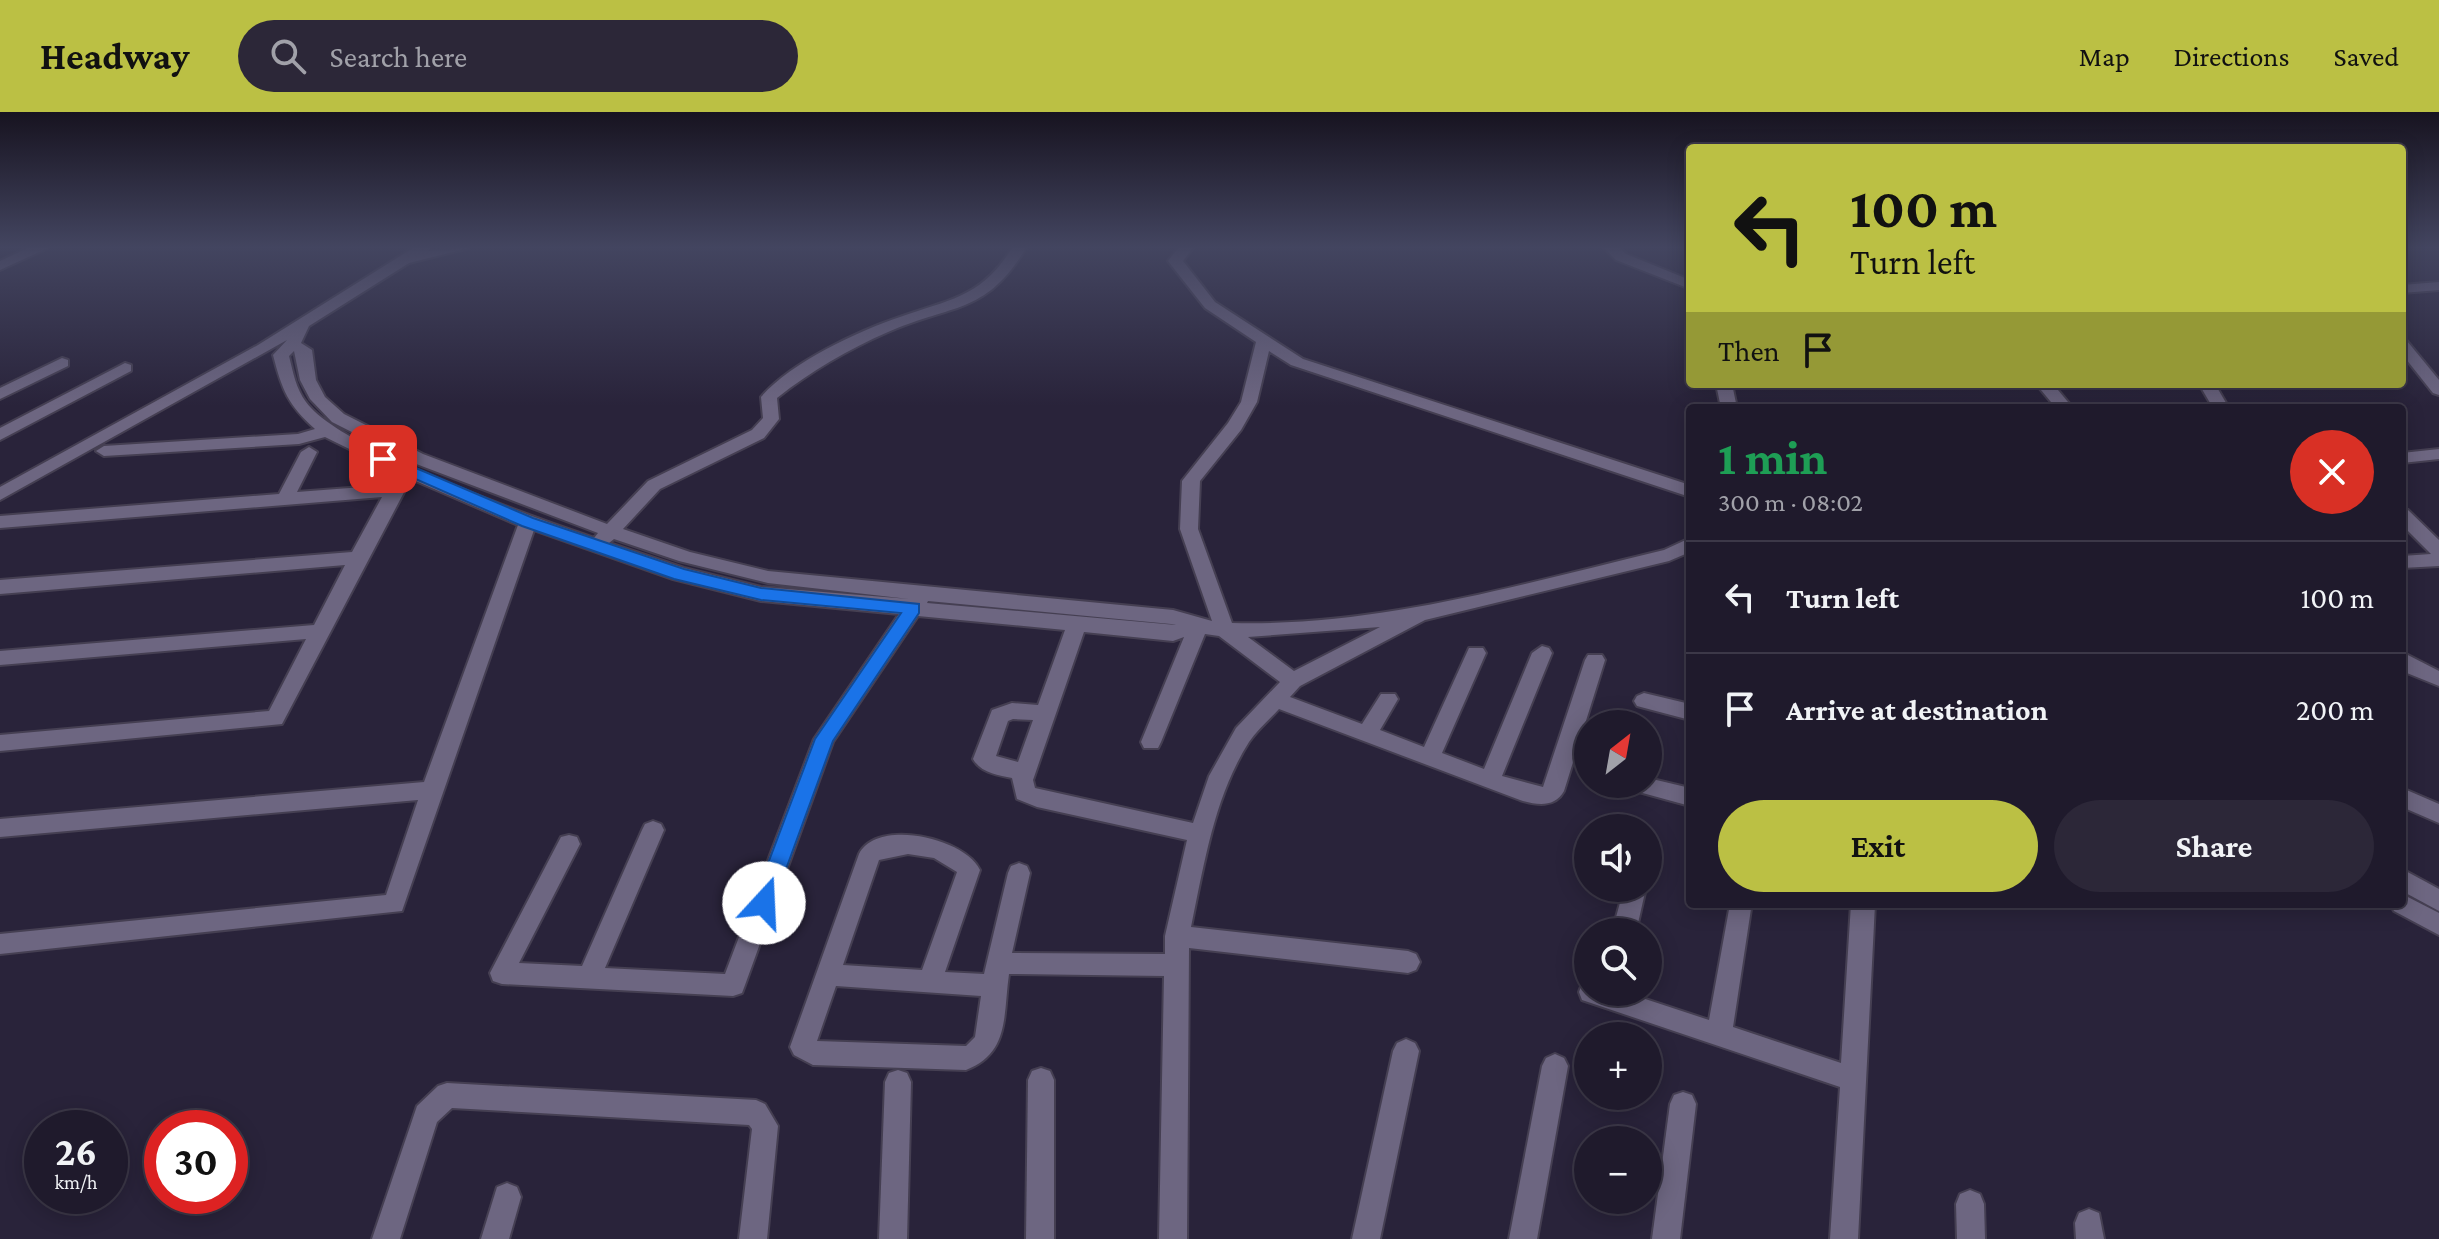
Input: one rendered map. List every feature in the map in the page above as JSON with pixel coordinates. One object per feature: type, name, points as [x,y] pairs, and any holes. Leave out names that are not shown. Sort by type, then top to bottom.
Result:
[{"type":"street","points":[[0,494],[341,301]]},
{"type":"street","points":[[597,546],[654,485],[758,434],[771,419],[769,397],[788,381],[890,325],[970,301]]},
{"type":"street","points":[[1206,301],[1297,362],[1686,490]]},
{"type":"street","points":[[302,324],[292,345],[281,355],[289,387],[300,407],[327,431],[408,471],[528,522],[680,574],[761,594],[1173,617],[1194,627],[1225,630],[1323,626],[1419,615],[1669,555],[1686,546]]},
{"type":"street","points":[[1264,341],[1249,402],[1235,426],[1191,481],[1189,529],[1225,630],[1293,681]]},
{"type":"street","points":[[292,345],[304,350],[308,380],[318,399],[338,418],[417,458],[686,557],[768,577],[1077,624],[1173,634],[1194,627]]},
{"type":"street","points":[[2406,349],[2439,390]]},
{"type":"street","points":[[0,394],[62,363]]},
{"type":"street","points":[[0,435],[125,368]]},
{"type":"street","points":[[2048,388],[2062,404]]},
{"type":"street","points":[[104,451],[299,439],[327,431]]},
{"type":"street","points":[[285,499],[309,452]]},
{"type":"street","points":[[2406,458],[2439,454]]},
{"type":"street","points":[[0,743],[275,718],[394,490],[408,471]]},
{"type":"street","points":[[0,522],[394,490]]},
{"type":"street","points":[[2406,518],[2439,551]]},
{"type":"street","points":[[0,944],[394,904],[528,522]]},
{"type":"street","points":[[0,587],[358,558]]},
{"type":"street","points":[[2406,562],[2439,560]]},
{"type":"street","points":[[569,844],[502,973],[733,985],[824,739],[918,601]]},
{"type":"street","points":[[1173,1239],[1177,936],[1200,834],[1220,776],[1243,734],[1293,681],[1419,615]]},
{"type":"street","points":[[1077,624],[1022,780],[1025,793],[1045,801],[1200,834]]},
{"type":"street","points":[[1151,742],[1194,627]]},
{"type":"street","points":[[0,658],[320,631]]},
{"type":"street","points":[[1430,757],[1476,653]]},
{"type":"street","points":[[1490,780],[1542,653]]},
{"type":"street","points":[[1276,700],[1528,794],[1546,796],[1553,791],[1595,660]]},
{"type":"street","points":[[2406,663],[2439,679]]},
{"type":"street","points":[[1367,734],[1388,699]]},
{"type":"street","points":[[1644,701],[1686,711]]},
{"type":"street","points":[[1025,772],[984,759],[985,748],[999,716],[1012,711],[1046,713]]},
{"type":"street","points":[[0,828],[432,790]]},
{"type":"street","points":[[1662,790],[1686,796]]},
{"type":"street","points":[[2406,799],[2439,814]]},
{"type":"street","points":[[589,977],[653,830]]},
{"type":"street","points":[[930,981],[969,870],[959,857],[892,844],[870,854],[803,1047],[813,1053],[966,1058],[978,1053],[987,1041],[997,974],[1019,873]]},
{"type":"street","points":[[2406,881],[2439,901]]},
{"type":"street","points":[[2406,906],[2439,925]]},
{"type":"street","points":[[1844,1239],[1863,908]]},
{"type":"street","points":[[1719,1035],[1739,909]]},
{"type":"street","points":[[1177,936],[1408,962]]},
{"type":"street","points":[[827,975],[930,981],[997,974],[1176,965]]},
{"type":"street","points":[[1635,1006],[1853,1079]]},
{"type":"street","points":[[1366,1239],[1406,1051]]},
{"type":"street","points":[[1523,1239],[1555,1066]]},
{"type":"street","points":[[1040,1239],[1041,1080]]},
{"type":"street","points":[[893,1239],[898,1082]]},
{"type":"street","points":[[386,1239],[426,1115],[447,1095],[756,1113],[765,1126],[753,1239]]},
{"type":"street","points":[[1666,1239],[1683,1104]]},
{"type":"street","points":[[495,1239],[507,1197]]},
{"type":"street","points":[[1970,1204],[1971,1239]]},
{"type":"route","points":[[383,459],[528,522],[680,574],[761,594],[913,608],[824,739],[764,903]]}]
